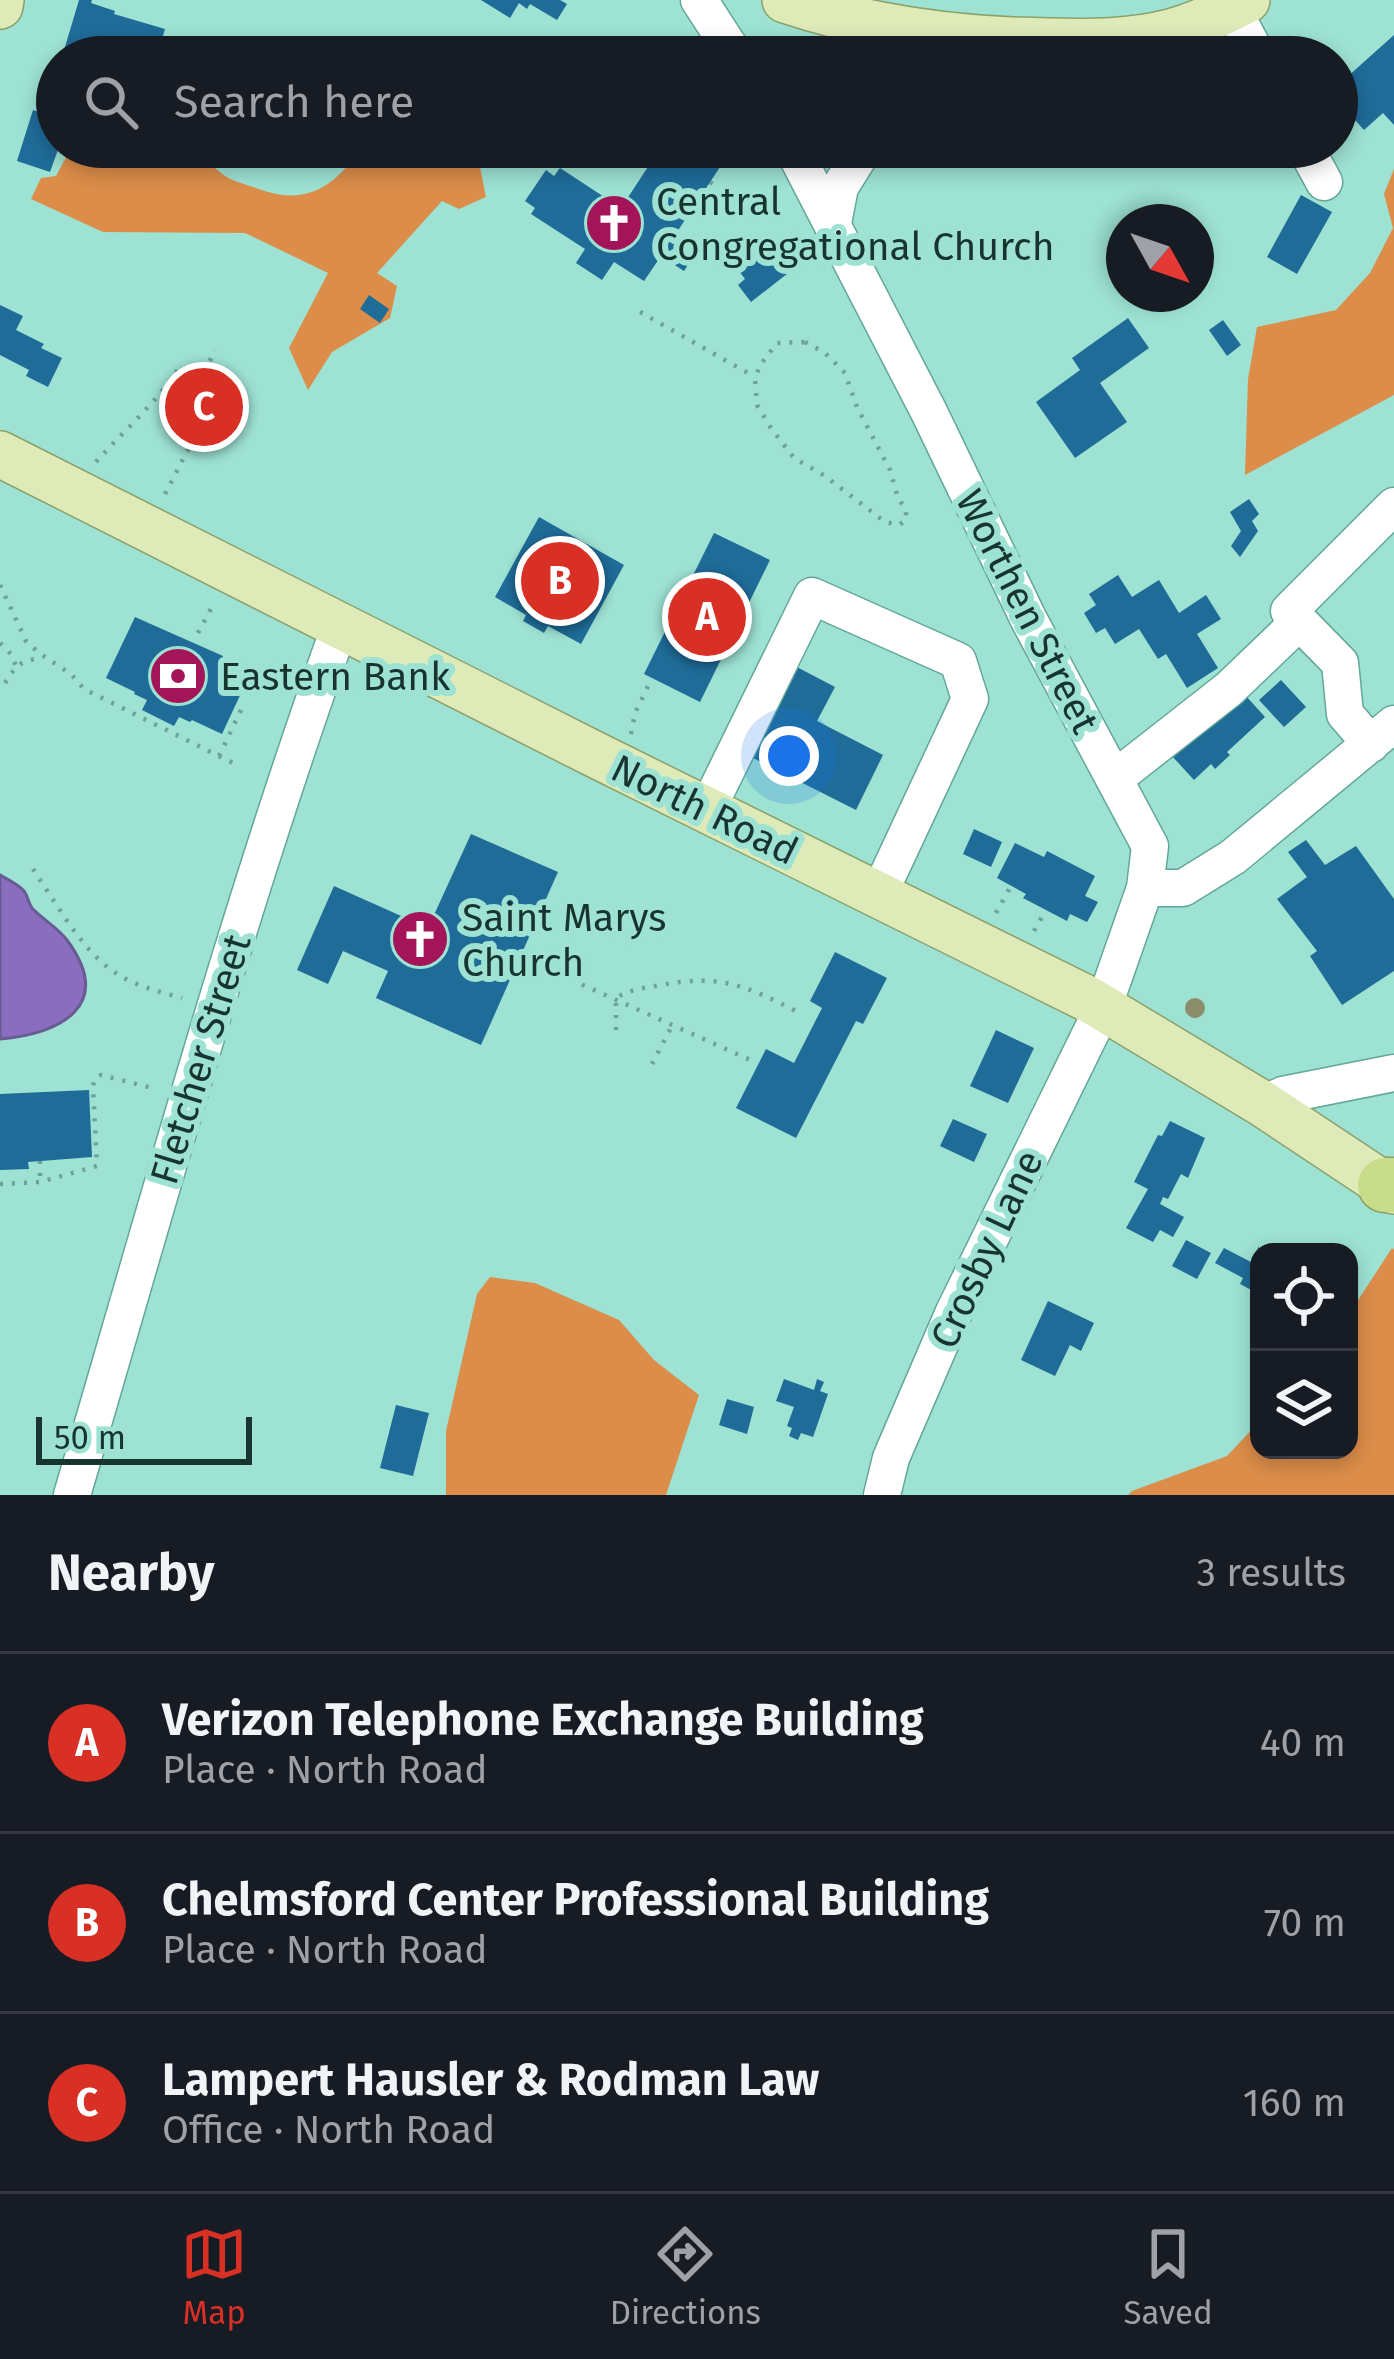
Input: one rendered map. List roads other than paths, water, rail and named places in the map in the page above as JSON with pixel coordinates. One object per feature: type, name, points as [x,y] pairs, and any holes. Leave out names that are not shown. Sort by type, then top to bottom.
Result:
[{"type":"main road","points":[[785,0],[908,36]]},
{"type":"main road","points":[[1144,36],[1191,25],[1239,4]]},
{"type":"main road","name":"North Road","points":[[0,454],[1103,1008],[1391,1187]]},
{"type":"street","points":[[699,0],[722,36]]},
{"type":"street","points":[[1239,4],[1250,36]]},
{"type":"street","name":"Worthen Street","points":[[803,168],[1028,618],[1150,846],[1145,888],[1103,1008]]},
{"type":"street","points":[[833,223],[840,187],[852,168]]},
{"type":"street","points":[[1316,168],[1324,182]]},
{"type":"street","points":[[1145,888],[1183,888],[1217,867],[1382,734],[1345,714],[1340,663],[1289,611],[1394,506]]},
{"type":"street","points":[[707,810],[812,596],[958,662],[970,699],[878,896]]},
{"type":"street","points":[[1114,779],[1229,689],[1299,622]]},
{"type":"street","name":"Fletcher Street","points":[[72,1495],[263,847],[340,626]]},
{"type":"street","name":"Crosby Lane","points":[[882,1495],[891,1459],[953,1314],[1103,1008]]},
{"type":"street","points":[[1263,1104],[1283,1095],[1394,1073]]},
{"type":"place","name":"Central Congregational Church","points":[[614,223]]},
{"type":"place","name":"Lampert Hausler & Rodman Law","points":[[204,407]]},
{"type":"place","name":"Chelmsford Center Professional Building","points":[[560,581]]},
{"type":"place","name":"Verizon Telephone Exchange Building","points":[[707,617]]},
{"type":"place","name":"Eastern Bank","points":[[178,676]]},
{"type":"place","name":"Saint Marys Church","points":[[420,939]]}]
